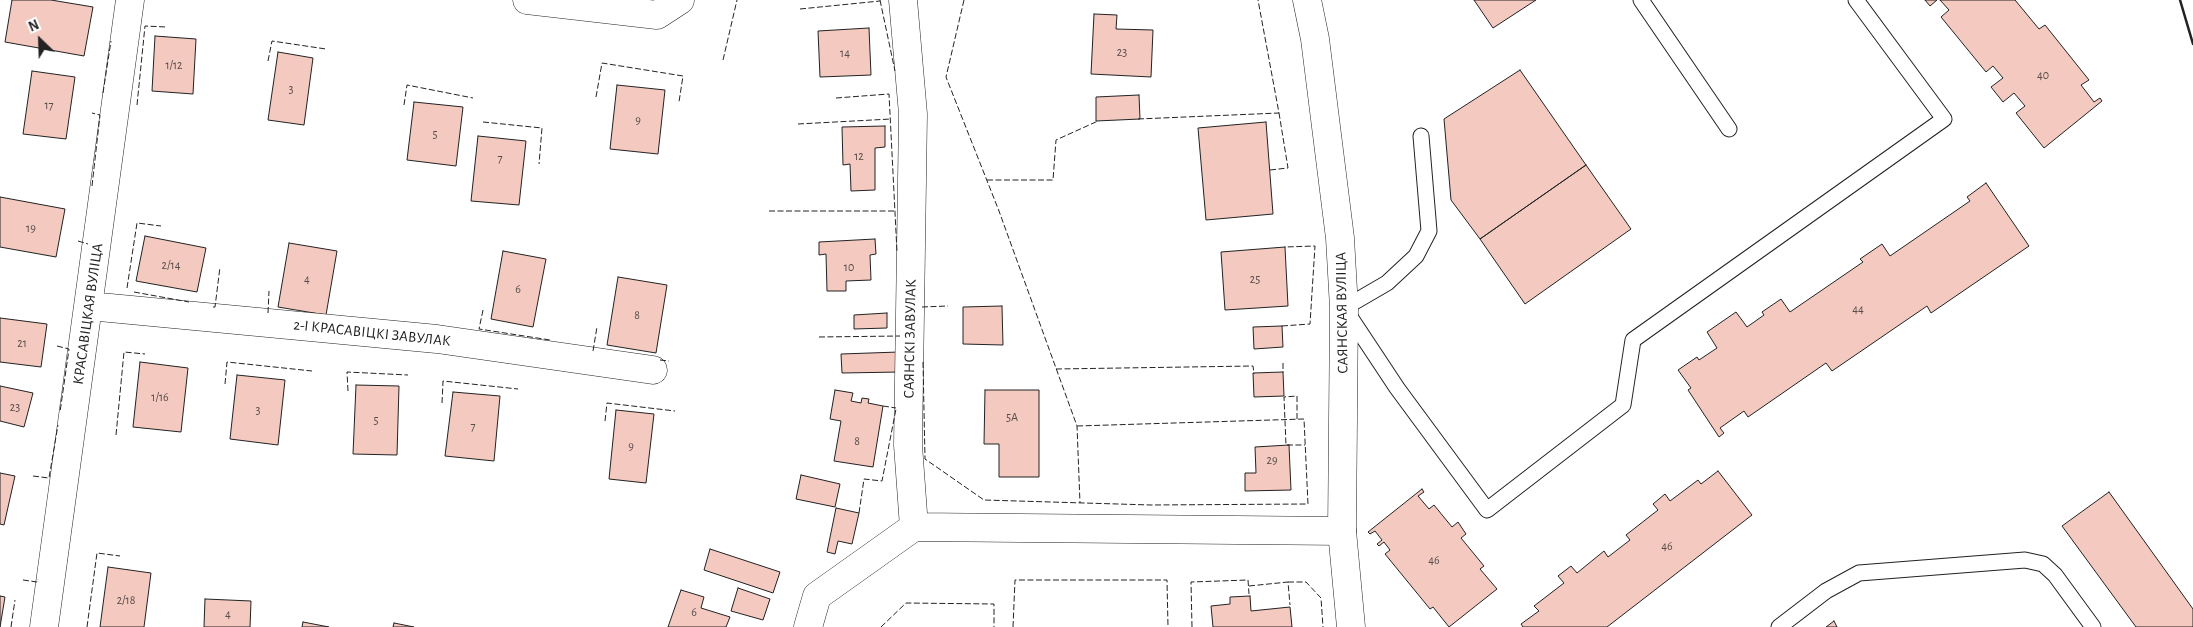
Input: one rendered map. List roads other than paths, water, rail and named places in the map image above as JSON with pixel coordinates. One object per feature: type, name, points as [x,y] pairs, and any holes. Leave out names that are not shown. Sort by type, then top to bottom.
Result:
[{"type":"street","name":"КРАСАВІЦКАЯ ВУЛІЦА","points":[[44,627],[130,0]]},
{"type":"street","points":[[527,0],[657,15],[680,0]]},
{"type":"street","name":"САЯНСКІ ЗАВУЛАК","points":[[903,0],[913,114],[908,445],[914,527]]},
{"type":"street","name":"САЯНСКАЯ ВУЛІЦА","points":[[1307,0],[1315,39],[1339,229],[1344,308],[1342,531],[1351,627]]},
{"type":"street","name":"2-І КРАСАВІЦКІ ЗАВУЛАК","points":[[89,306],[437,339],[654,370]]},
{"type":"street","points":[[808,627],[817,596],[914,527],[1342,531]]},
{"type":"lane","points":[[1641,0],[1729,128]]},
{"type":"lane","points":[[1421,136],[1429,231],[1416,256],[1387,283],[1344,308],[1397,388],[1487,510],[1624,405],[1633,340],[1944,119],[1856,0]]},
{"type":"lane","points":[[1779,627],[1826,591],[1858,573],[2025,560],[2044,564],[2055,575],[2093,627]]}]
